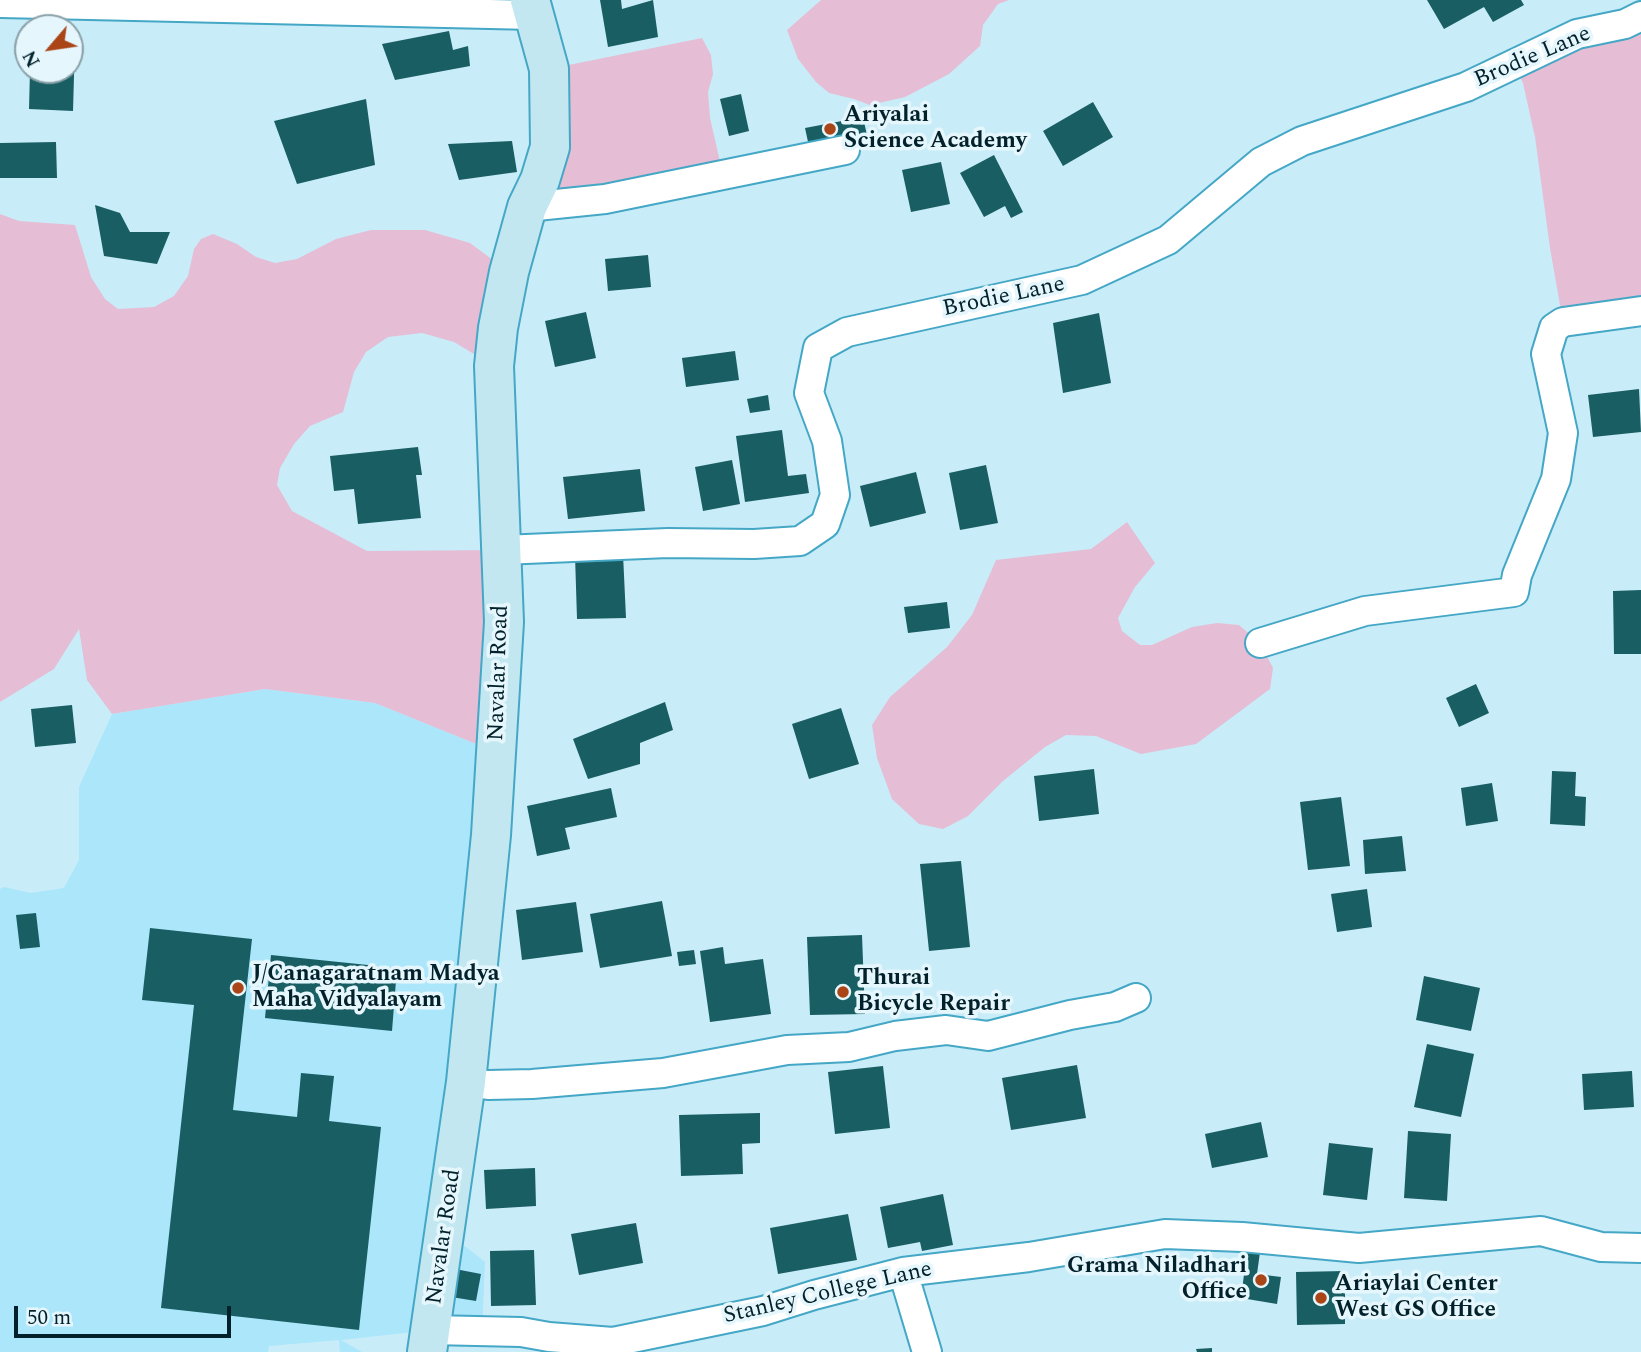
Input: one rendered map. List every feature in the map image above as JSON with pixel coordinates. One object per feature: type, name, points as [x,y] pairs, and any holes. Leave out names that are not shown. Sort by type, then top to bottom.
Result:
[{"type":"street","points":[[0,3],[532,8]]},
{"type":"street","name":"Navalar Road","points":[[429,1341],[466,1082],[491,835],[504,622],[494,366],[509,272],[527,207],[540,180],[550,147],[549,69],[532,8]]},
{"type":"street","name":"Brodie Lane","points":[[502,550],[800,541],[825,524],[835,495],[827,441],[809,393],[818,348],[847,332],[1082,281],[1168,240],[1261,162],[1302,141],[1466,87],[1577,34],[1625,24],[1641,16]]},
{"type":"street","points":[[527,207],[606,200],[845,150]]},
{"type":"street","points":[[1260,643],[1365,611],[1514,592],[1517,575],[1556,479],[1558,467],[1563,433],[1546,354],[1554,328],[1563,322],[1641,311]]},
{"type":"street","points":[[466,1082],[488,1085],[532,1084],[663,1073],[786,1050],[849,1047],[895,1036],[946,1030],[988,1036],[1070,1015],[1115,1007],[1136,998]]},
{"type":"street","name":"Stanley College Lane","points":[[429,1341],[521,1332],[612,1342],[763,1311],[902,1272],[1029,1257],[1165,1234],[1242,1237],[1359,1248],[1541,1231],[1601,1247],[1641,1248]]},
{"type":"street","points":[[902,1272],[927,1352]]},
{"type":"shaded area","points":[[821,0],[1009,0],[998,4],[983,25],[980,46],[949,74],[905,97],[870,105],[829,93],[816,82],[798,59],[787,30]]},
{"type":"shaded area","points":[[1641,16],[1641,311],[1563,322],[1535,137],[1523,83],[1514,64]]},
{"type":"shaded area","points":[[702,38],[711,55],[713,74],[708,92],[710,118],[723,175],[527,207],[549,69]]},
{"type":"shaded area","points":[[0,214],[19,221],[75,225],[91,277],[105,299],[118,309],[154,307],[174,296],[188,276],[194,249],[201,239],[213,234],[237,244],[256,257],[275,263],[297,259],[336,239],[371,230],[425,230],[470,243],[509,272],[494,366],[454,342],[422,333],[388,337],[366,352],[354,372],[343,412],[310,426],[294,444],[280,468],[277,485],[292,511],[367,551],[502,550],[496,752],[375,703],[265,689],[112,714],[87,680],[79,629],[54,669],[0,702]]},
{"type":"shaded area","points":[[1127,522],[1155,563],[1135,587],[1118,618],[1122,631],[1140,645],[1152,645],[1192,627],[1217,623],[1239,625],[1260,643],[1273,668],[1270,689],[1196,744],[1141,754],[1096,736],[1066,735],[1045,747],[1003,781],[968,816],[943,829],[919,824],[892,799],[877,758],[872,725],[890,697],[947,647],[972,615],[996,560],[1091,549]]},
{"type":"shaded area","name":"J/Canagaratnam Madya Maha Vidyalayam","points":[[265,689],[375,703],[496,752],[444,1245],[465,1246],[485,1262],[482,1332],[431,1330],[341,1340],[362,1352],[340,1352],[339,1340],[269,1346],[268,1352],[0,1352],[0,889],[4,887],[31,893],[64,888],[79,860],[79,787],[112,714]]},
{"type":"building","points":[[600,0],[621,0],[622,9],[653,0],[658,37],[608,47]]},
{"type":"building","points":[[1427,0],[1521,0],[1524,5],[1493,22],[1484,7],[1444,29]]},
{"type":"building","points":[[449,31],[453,50],[468,46],[470,66],[395,80],[382,44]]},
{"type":"building","points":[[30,84],[74,84],[73,111],[29,109]]},
{"type":"building","points":[[741,94],[749,131],[729,136],[720,99]]},
{"type":"building","points":[[366,99],[375,165],[297,184],[274,121]]},
{"type":"building","points":[[1093,102],[1113,137],[1063,166],[1043,131]]},
{"type":"building","points":[[863,117],[868,140],[810,151],[805,128]]},
{"type":"building","points":[[512,141],[517,172],[459,180],[448,144]]},
{"type":"building","points":[[56,142],[57,178],[0,178],[0,143]]},
{"type":"building","points":[[994,155],[1023,212],[1011,218],[1005,206],[984,217],[960,173]]},
{"type":"building","points":[[941,162],[950,204],[911,212],[902,170]]},
{"type":"building","points":[[95,205],[120,213],[130,232],[170,232],[157,264],[104,256]]},
{"type":"building","points":[[648,255],[651,287],[608,291],[605,259]]},
{"type":"building","points":[[586,312],[596,358],[555,367],[545,321]]},
{"type":"building","points":[[1099,313],[1111,383],[1063,393],[1053,323]]},
{"type":"building","points":[[735,351],[739,380],[686,387],[682,358]]},
{"type":"building","points":[[1639,389],[1641,432],[1593,437],[1588,395]]},
{"type":"building","points":[[768,395],[770,410],[750,413],[747,399]]},
{"type":"building","points":[[782,430],[788,476],[806,474],[809,493],[745,502],[736,436]]},
{"type":"building","points":[[418,447],[422,475],[416,475],[421,518],[358,524],[354,489],[334,491],[330,456]]},
{"type":"building","points":[[732,460],[740,504],[703,511],[695,467]]},
{"type":"building","points":[[986,465],[998,523],[960,530],[949,473]]},
{"type":"building","points":[[640,469],[645,511],[568,519],[563,477]]},
{"type":"building","points":[[916,472],[926,513],[870,527],[860,486]]},
{"type":"building","points":[[623,554],[626,618],[577,619],[575,555]]},
{"type":"building","points":[[1641,590],[1641,654],[1614,654],[1613,591]]},
{"type":"building","points":[[947,602],[950,628],[908,633],[904,607]]},
{"type":"building","points":[[1476,684],[1489,713],[1459,727],[1446,698]]},
{"type":"building","points":[[665,702],[673,730],[640,743],[640,764],[588,779],[573,739]]},
{"type":"building","points":[[72,705],[76,743],[35,747],[31,709]]},
{"type":"building","points":[[841,708],[859,764],[809,779],[792,724]]},
{"type":"building","points":[[1094,769],[1099,814],[1039,821],[1034,776]]},
{"type":"building","points":[[1552,771],[1576,772],[1575,796],[1586,797],[1585,826],[1550,824]]},
{"type":"building","points":[[1492,783],[1498,821],[1466,826],[1461,788]]},
{"type":"building","points":[[611,788],[617,817],[565,828],[570,849],[537,856],[527,806]]},
{"type":"building","points":[[1341,797],[1350,866],[1308,870],[1300,802]]},
{"type":"building","points":[[1402,836],[1406,871],[1365,874],[1363,840]]},
{"type":"building","points":[[961,861],[970,947],[929,951],[920,864]]},
{"type":"building","points":[[1367,889],[1372,927],[1337,932],[1331,894]]},
{"type":"building","points":[[662,901],[672,956],[600,968],[590,914]]},
{"type":"building","points":[[576,902],[583,952],[522,960],[516,910]]},
{"type":"building","points":[[36,913],[40,947],[20,949],[16,915]]},
{"type":"building","points":[[150,928],[252,939],[233,1110],[297,1117],[301,1073],[334,1076],[329,1121],[381,1127],[359,1330],[161,1308],[194,1005],[142,1000]]},
{"type":"building","points":[[862,935],[865,1014],[810,1015],[807,937]]},
{"type":"building","points":[[723,947],[725,964],[763,959],[771,1014],[710,1022],[700,951]]},
{"type":"building","points":[[694,950],[696,964],[679,966],[677,952]]},
{"type":"building","points":[[271,955],[397,968],[392,1031],[265,1018]]},
{"type":"building","points":[[1424,976],[1480,988],[1471,1031],[1416,1020]]},
{"type":"building","points":[[1427,1044],[1474,1054],[1461,1117],[1414,1107]]},
{"type":"building","points":[[1077,1065],[1086,1118],[1011,1130],[1002,1078]]},
{"type":"building","points":[[883,1066],[890,1128],[835,1134],[828,1072]]},
{"type":"building","points":[[1632,1071],[1634,1107],[1584,1110],[1582,1074]]},
{"type":"building","points":[[760,1113],[760,1143],[742,1144],[743,1174],[681,1176],[679,1115]]},
{"type":"building","points":[[1261,1122],[1268,1157],[1212,1168],[1205,1134]]},
{"type":"building","points":[[1408,1131],[1451,1134],[1447,1201],[1404,1198]]},
{"type":"building","points":[[1329,1143],[1373,1148],[1367,1200],[1323,1195]]},
{"type":"building","points":[[535,1168],[536,1206],[486,1209],[484,1170]]},
{"type":"building","points":[[943,1194],[953,1245],[922,1251],[920,1242],[888,1248],[880,1207]]},
{"type":"building","points":[[848,1214],[857,1260],[778,1274],[770,1228]]},
{"type":"building","points":[[636,1223],[643,1263],[579,1275],[571,1234]]},
{"type":"building","points":[[534,1250],[536,1305],[491,1306],[490,1251]]},
{"type":"building","name":"Ariaylai Center West GS Office","points":[[1247,1251],[1260,1252],[1257,1274],[1281,1277],[1277,1304],[1241,1298]]},
{"type":"building","points":[[450,1268],[481,1274],[476,1301],[445,1296]]},
{"type":"building","name":"Ariaylai Center West GS Office","points":[[1345,1271],[1345,1324],[1297,1325],[1296,1272]]},
{"type":"building","points":[[1212,1348],[1212,1352],[1197,1352],[1196,1349]]},
{"type":"place","name":"Ariyalai Science Academy","points":[[830,129]]},
{"type":"place","name":"J/Canagaratnam Madya Maha Vidyalayam","points":[[238,988]]},
{"type":"place","name":"Thurai Bicycle Repair","points":[[843,992]]},
{"type":"place","name":"Grama Niladhari Office","points":[[1261,1280]]},
{"type":"place","name":"Ariaylai Center West GS Office","points":[[1321,1298]]}]
